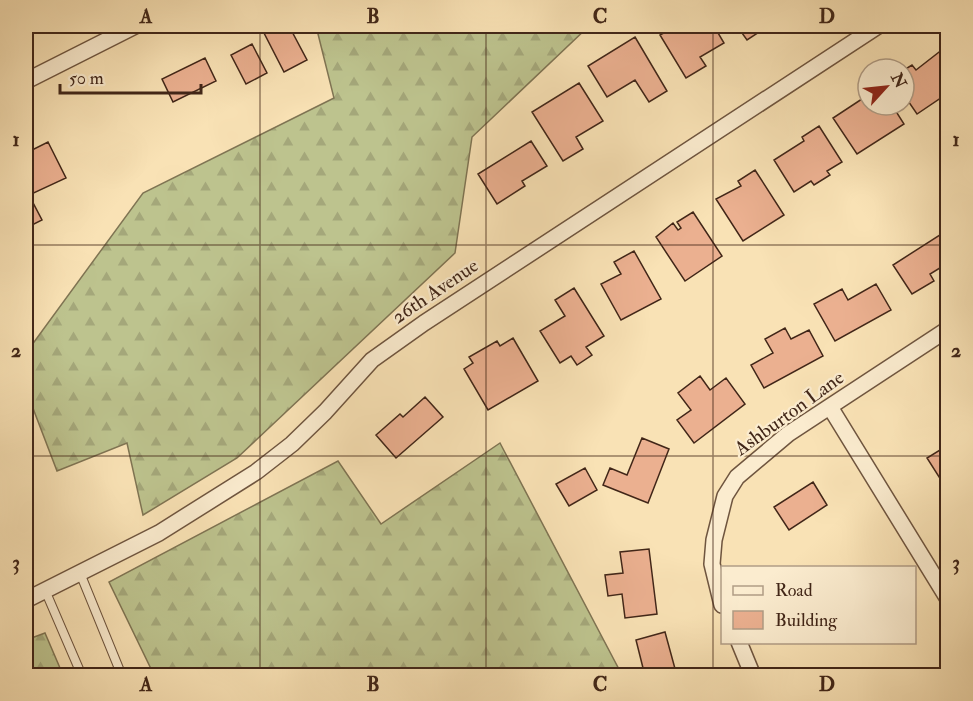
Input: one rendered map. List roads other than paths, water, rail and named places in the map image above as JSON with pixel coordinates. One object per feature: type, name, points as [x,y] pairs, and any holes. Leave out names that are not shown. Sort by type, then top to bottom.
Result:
[{"type":"street","points":[[26,81],[135,26]]},
{"type":"street","name":"26th Avenue","points":[[26,600],[159,532],[247,478],[300,436],[372,360],[424,323],[878,26]]},
{"type":"street","name":"Ashburton Lane","points":[[721,598],[712,564],[714,540],[724,496],[737,477],[788,434],[948,329]]},
{"type":"street","points":[[830,407],[948,599]]},
{"type":"street","points":[[740,644],[753,675]]},
{"type":"lane","points":[[80,573],[122,675]]},
{"type":"lane","points":[[45,590],[81,675]]}]
